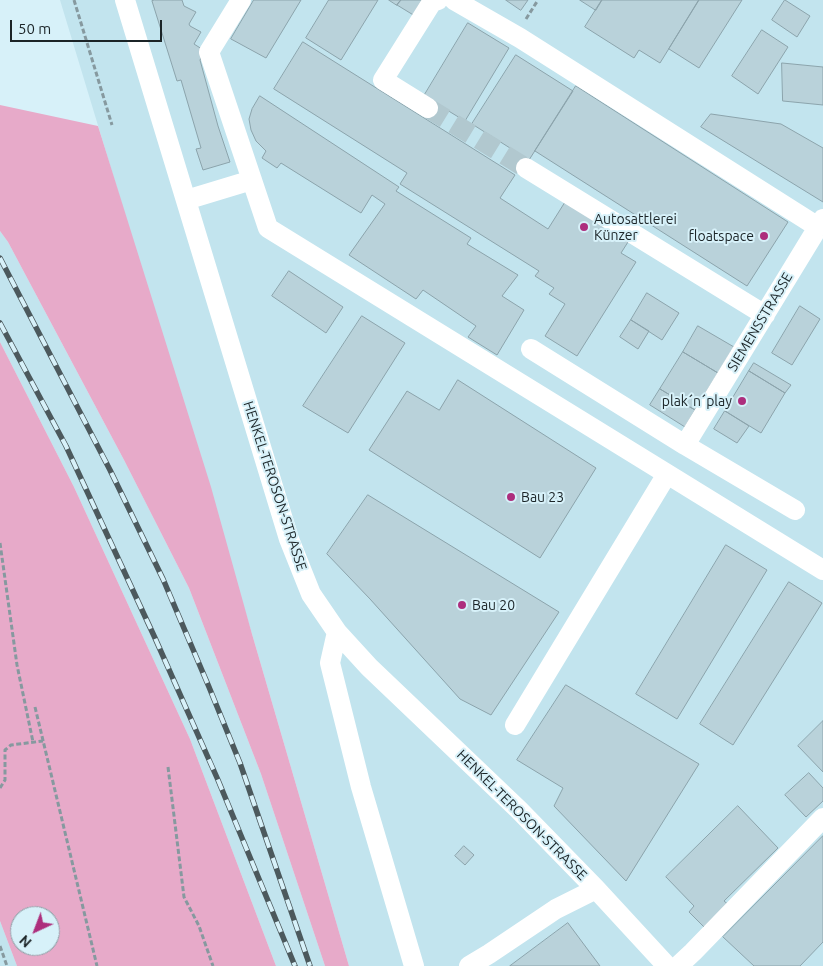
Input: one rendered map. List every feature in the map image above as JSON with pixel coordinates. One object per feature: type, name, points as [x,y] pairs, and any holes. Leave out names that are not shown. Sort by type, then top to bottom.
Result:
[{"type":"street","name":"HENKEL-TEROSON-STRASSE","points":[[125,0],[289,539],[311,594],[337,632],[369,668],[519,810],[667,966]]},
{"type":"street","points":[[241,0],[209,52],[268,228],[823,570]]},
{"type":"street","points":[[428,108],[383,80],[432,2],[438,0]]},
{"type":"street","points":[[454,0],[520,38],[821,223]]},
{"type":"street","points":[[526,168],[764,315]]},
{"type":"street","points":[[186,200],[252,180]]},
{"type":"street","name":"SIEMENSSTRASSE","points":[[685,445],[821,223]]},
{"type":"street","points":[[531,349],[685,445],[795,510]]},
{"type":"street","points":[[515,725],[667,474]]},
{"type":"street","points":[[337,632],[330,663],[361,787],[414,966]]},
{"type":"street","points":[[678,966],[823,818]]},
{"type":"street","points":[[469,966],[556,908],[596,889]]},
{"type":"path","points":[[74,0],[112,126]]},
{"type":"path","points":[[0,543],[17,665],[33,742]]},
{"type":"path","points":[[35,707],[97,966]]},
{"type":"path","points":[[0,788],[5,780],[5,750],[11,745],[43,740]]},
{"type":"path","points":[[168,767],[184,897],[214,966]]},
{"type":"path","points":[[0,946],[7,966]]},
{"type":"shaded area","points":[[60,0],[823,0],[823,966],[349,966],[252,634]]},
{"type":"shaded area","points":[[0,105],[98,126],[211,487],[349,966],[325,966],[261,774],[189,588],[124,460],[8,242],[0,231]]},
{"type":"shaded area","points":[[0,231],[8,242],[124,460],[189,588],[261,774],[325,966],[276,966],[190,739],[74,487],[0,342]]},
{"type":"shaded area","points":[[0,342],[74,487],[190,739],[276,966],[17,966],[13,956],[60,956],[60,906],[10,906],[10,947],[0,921]]},
{"type":"shaded area","points":[[0,921],[10,947],[10,956],[13,956],[17,966],[0,966]]},
{"type":"building","points":[[182,0],[184,6],[196,12],[189,24],[201,32],[194,44],[205,51],[200,60],[230,162],[203,170],[196,149],[201,148],[181,80],[177,81],[152,1]]},
{"type":"building","points":[[254,0],[301,0],[266,58],[231,39]]},
{"type":"building","points":[[329,0],[378,0],[341,60],[306,38]]},
{"type":"building","points":[[389,0],[401,0],[397,5]]},
{"type":"building","points":[[401,0],[425,0],[415,16],[397,5]]},
{"type":"building","points":[[506,0],[528,0],[521,10]]},
{"type":"building","points":[[580,0],[602,0],[596,10]]},
{"type":"building","points":[[602,0],[699,0],[660,63],[639,50],[634,58],[585,27]]},
{"type":"building","points":[[699,0],[742,0],[699,68],[669,49]]},
{"type":"building","points":[[785,0],[810,16],[797,37],[772,20]]},
{"type":"building","points":[[468,23],[509,48],[465,121],[424,96]]},
{"type":"building","points":[[762,30],[788,47],[758,94],[732,76]]},
{"type":"building","points":[[303,42],[515,175],[500,198],[548,229],[565,202],[628,242],[621,253],[636,262],[577,356],[545,336],[565,304],[549,294],[554,288],[535,276],[539,271],[400,184],[407,173],[274,89]]},
{"type":"building","points":[[516,55],[573,91],[529,160],[472,124]]},
{"type":"building","points":[[782,63],[823,67],[823,105],[783,101]]},
{"type":"building","points":[[576,86],[788,222],[747,286],[535,151]]},
{"type":"building","points":[[260,96],[399,187],[396,191],[471,238],[467,244],[518,275],[502,296],[524,310],[497,355],[468,337],[476,326],[423,290],[416,299],[349,255],[385,204],[372,195],[361,213],[281,163],[277,168],[262,158],[266,151],[256,141],[249,119],[252,109]]},
{"type":"building","points":[[711,114],[781,124],[823,148],[823,202],[701,127]]},
{"type":"building","points":[[289,271],[343,307],[326,333],[272,296]]},
{"type":"building","points":[[647,293],[679,313],[662,340],[631,320]]},
{"type":"building","points":[[800,306],[820,319],[792,365],[772,353]]},
{"type":"building","points":[[362,316],[405,343],[348,433],[303,406]]},
{"type":"building","points":[[631,320],[649,331],[638,349],[620,337]]},
{"type":"building","points":[[698,326],[734,347],[718,373],[683,352]]},
{"type":"building","points":[[683,352],[718,373],[695,410],[660,389]]},
{"type":"building","points":[[754,363],[791,385],[785,393],[749,371]]},
{"type":"building","points":[[749,371],[785,393],[761,433],[725,411]]},
{"type":"building","name":"Bau 23","points":[[458,380],[596,468],[540,558],[369,450],[407,391],[439,410]]},
{"type":"building","points":[[660,389],[695,410],[685,427],[650,405]]},
{"type":"building","points":[[725,411],[749,426],[737,443],[714,429]]},
{"type":"building","name":"Bau 20","points":[[368,495],[559,612],[491,715],[460,699],[327,554]]},
{"type":"building","points":[[726,545],[767,570],[677,719],[636,694]]},
{"type":"building","points":[[789,582],[822,603],[733,745],[700,724]]},
{"type":"building","points":[[566,685],[699,764],[626,881],[554,806],[563,788],[517,760]]},
{"type":"building","points":[[823,721],[823,772],[798,746]]},
{"type":"building","points":[[809,773],[823,788],[823,801],[806,817],[785,795]]},
{"type":"building","points":[[738,806],[778,848],[724,901],[730,906],[706,929],[689,912],[694,906],[666,877]]},
{"type":"building","points":[[823,836],[823,942],[800,966],[754,966],[723,937]]},
{"type":"building","points":[[464,846],[474,855],[465,865],[455,856]]},
{"type":"building","points":[[568,923],[600,966],[510,966]]},
{"type":"tunnel","points":[[428,108],[526,168]]},
{"type":"railway","points":[[0,258],[110,470],[163,579],[240,763],[310,966]]},
{"type":"railway","points":[[0,323],[66,446],[155,638],[218,780],[295,966]]},
{"type":"place","name":"Autosattlerei Künzer","points":[[584,227]]},
{"type":"place","name":"floatspace","points":[[764,236]]},
{"type":"place","name":"plak´n´play","points":[[742,401]]},
{"type":"place","name":"Bau 23","points":[[511,497]]},
{"type":"place","name":"Bau 20","points":[[462,605]]}]
